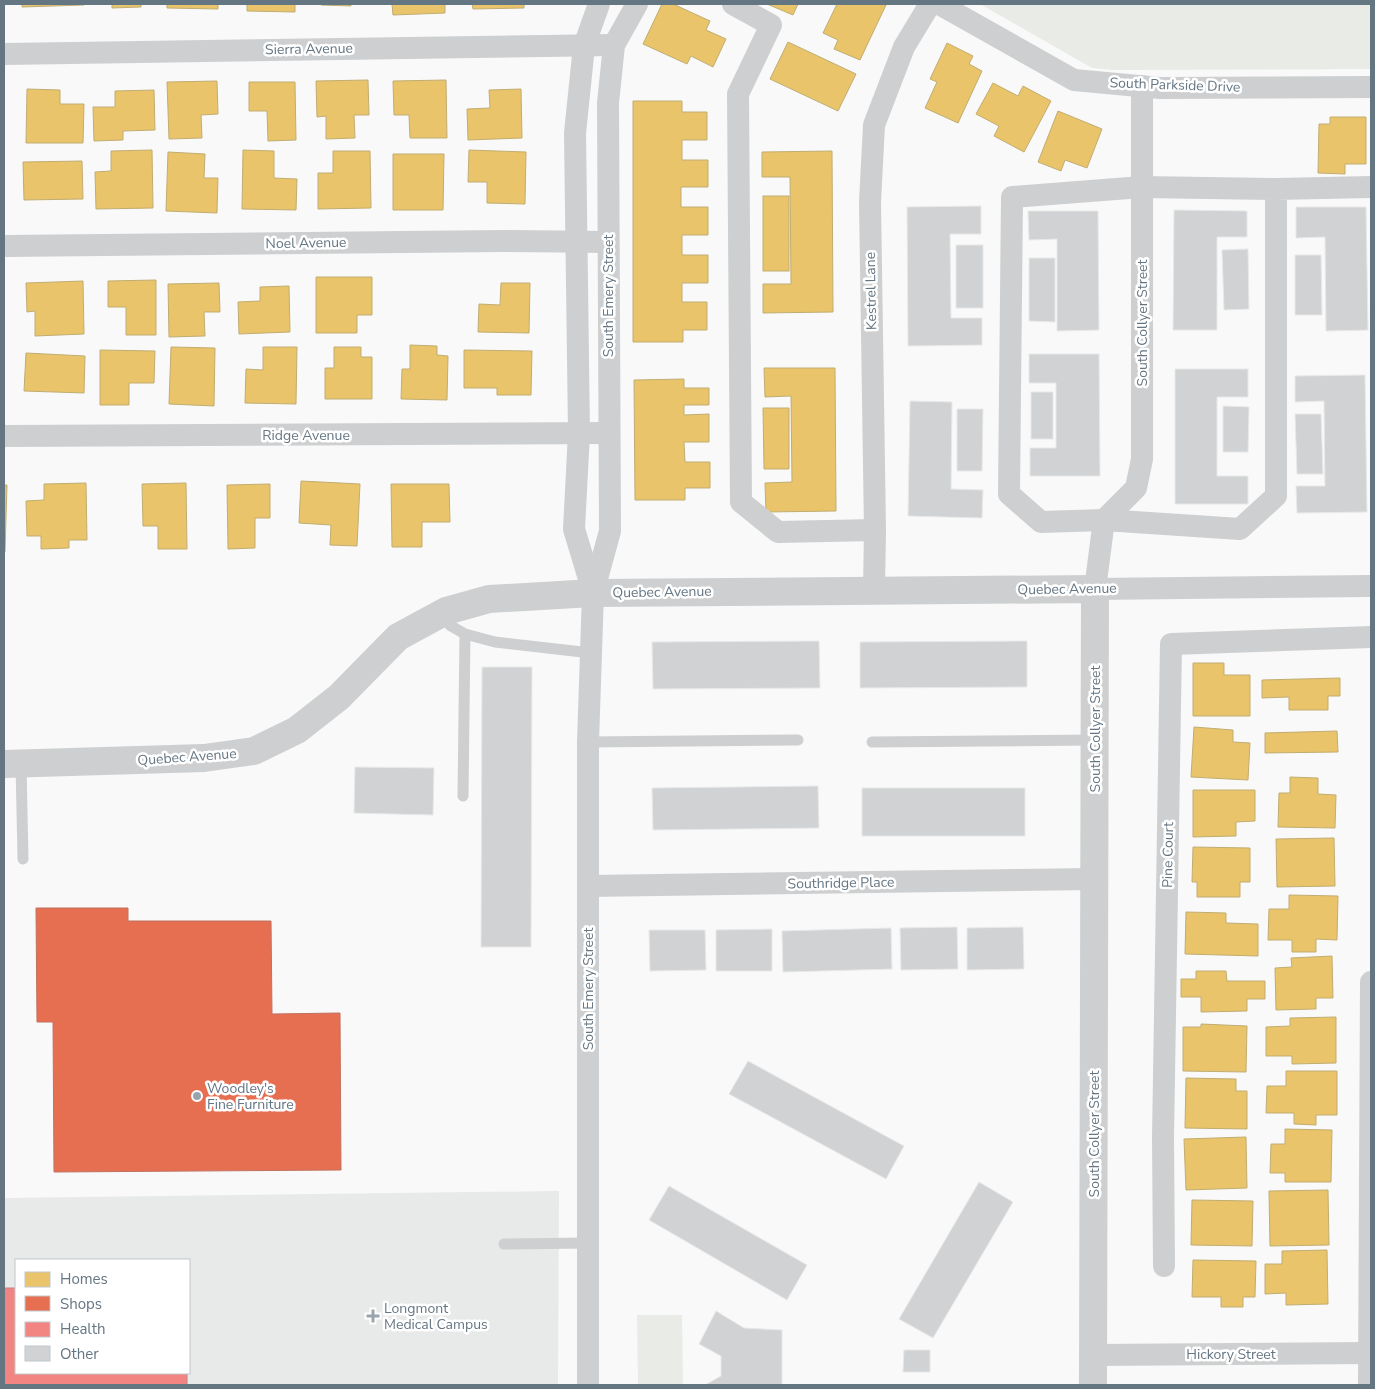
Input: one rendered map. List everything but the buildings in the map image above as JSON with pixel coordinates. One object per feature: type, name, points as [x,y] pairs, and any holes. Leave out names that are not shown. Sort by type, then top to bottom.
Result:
[{"type":"street","name":"South Emery Street","points":[[593,593],[574,529],[579,433],[575,133],[584,46],[599,4]]},
{"type":"street","name":"South Emery Street","points":[[588,1385],[588,742],[593,593],[610,531],[608,103],[614,45],[637,4]]},
{"type":"street","points":[[734,4],[771,25],[738,94],[740,502],[778,532],[874,530]]},
{"type":"street","name":"Kestrel Lane","points":[[874,590],[870,202],[874,125],[904,47],[930,4]]},
{"type":"street","name":"South Parkside Drive","points":[[939,4],[1074,80],[1142,86],[1371,87]]},
{"type":"street","name":"Sierra Avenue","points":[[4,54],[614,45]]},
{"type":"street","name":"South Collyer Street","points":[[1093,1385],[1096,589],[1104,520],[1136,488],[1142,459],[1142,86]]},
{"type":"street","points":[[1276,189],[1276,496],[1240,529],[1104,520],[1041,522],[1009,494],[1012,197],[1142,187],[1276,189],[1371,187]]},
{"type":"street","name":"Noel Avenue","points":[[4,246],[503,241],[608,242]]},
{"type":"street","name":"Ridge Avenue","points":[[4,436],[609,432]]},
{"type":"street","name":"Quebec Avenue","points":[[12,764],[204,758],[254,751],[297,730],[338,697],[398,637],[440,614],[489,599],[593,593],[1371,586]]},
{"type":"street","name":"Pine Court","points":[[1164,1266],[1171,644],[1371,637]]},
{"type":"street","name":"Southridge Place","points":[[588,886],[1094,880]]},
{"type":"street","points":[[1369,1385],[1371,982]]},
{"type":"street","name":"Hickory Street","points":[[1093,1355],[1369,1353]]},
{"type":"lane","points":[[440,614],[451,626],[465,634],[495,642],[591,652]]},
{"type":"lane","points":[[463,796],[465,634]]},
{"type":"lane","points":[[588,742],[798,740]]},
{"type":"lane","points":[[872,742],[1095,740]]},
{"type":"lane","points":[[12,764],[23,859]]},
{"type":"lane","points":[[504,1244],[588,1243]]},
{"type":"shaded area","points":[[980,4],[1371,4],[1371,69],[1114,70],[1092,68]]},
{"type":"shaded area","name":"Longmont Medical Campus","points":[[559,1191],[558,1385],[4,1385],[4,1198]]},
{"type":"shaded area","points":[[637,1315],[682,1315],[683,1385],[638,1385]]},
{"type":"place","name":"Woodley's Fine Furniture","points":[[197,1096]]},
{"type":"place","name":"Longmont Medical Campus","points":[[373,1316]]}]
